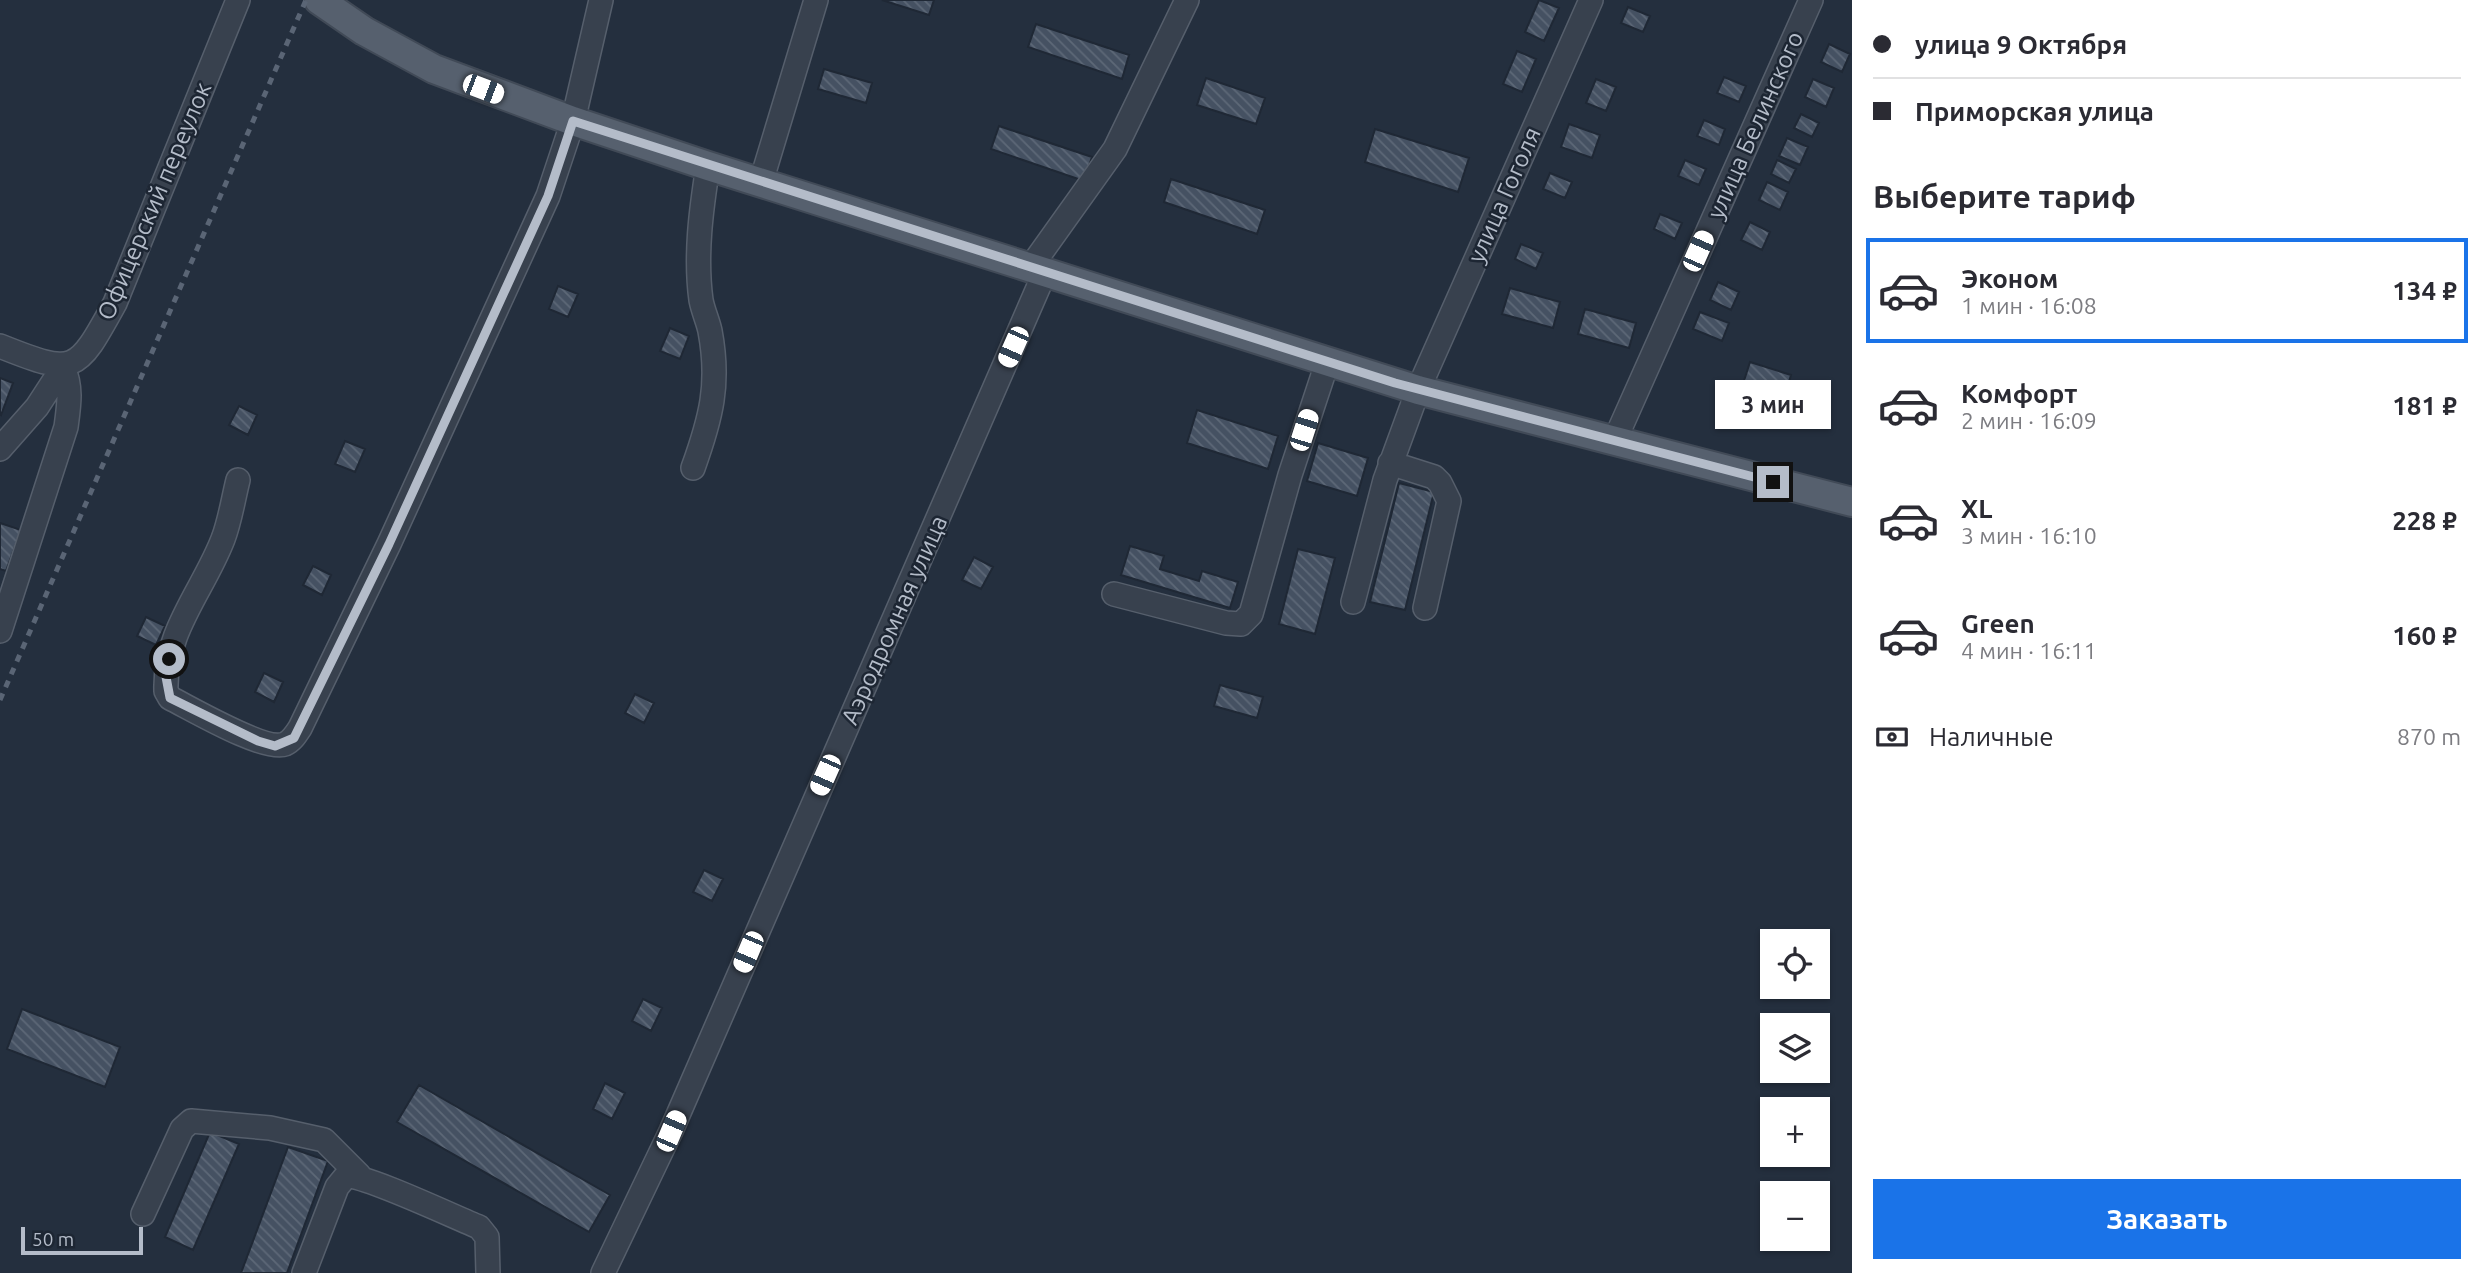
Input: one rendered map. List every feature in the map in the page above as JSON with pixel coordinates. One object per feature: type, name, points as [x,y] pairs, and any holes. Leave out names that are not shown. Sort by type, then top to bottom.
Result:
[{"type":"main road","points":[[319,0],[364,31],[423,64],[573,121],[708,166],[1326,363],[1614,442],[1852,502]]},
{"type":"street","name":"Офицерский переулок","points":[[0,449],[37,407],[63,367],[71,364],[95,339],[115,303],[238,0]]},
{"type":"street","points":[[238,481],[224,538],[183,614],[173,641],[166,691],[170,698],[258,741],[275,746],[294,738],[300,728],[389,544],[548,196],[573,121],[601,0]]},
{"type":"street","points":[[761,182],[816,0]]},
{"type":"street","name":"Аэродромная улица","points":[[603,1273],[671,1131],[1038,270],[1115,149],[1187,0]]},
{"type":"street","name":"улица Гоголя","points":[[1353,601],[1390,463],[1418,390],[1591,0]]},
{"type":"street","name":"улица Белинского","points":[[1614,442],[1811,0]]},
{"type":"street","points":[[693,468],[715,398],[716,372],[710,330],[701,301],[699,257],[699,232],[708,166]]},
{"type":"street","points":[[0,346],[40,362],[63,367],[68,378],[70,396],[66,427],[0,631]]},
{"type":"street","points":[[1114,594],[1226,623],[1241,624],[1251,614],[1290,475],[1326,363]]},
{"type":"street","points":[[1390,463],[1434,477],[1446,491],[1449,501],[1424,608]]},
{"type":"street","points":[[143,1214],[182,1129],[191,1121],[270,1128],[324,1140],[359,1175],[378,1186],[479,1227],[487,1237],[488,1273]]},
{"type":"street","points":[[304,1273],[337,1187],[346,1175],[359,1175]]},
{"type":"building","points":[[882,0],[934,0],[929,15]]},
{"type":"building","points":[[1539,0],[1559,8],[1544,41],[1525,32]]},
{"type":"building","points":[[1628,7],[1650,16],[1643,32],[1621,23]]},
{"type":"building","points":[[1036,24],[1129,55],[1122,79],[1028,47]]},
{"type":"building","points":[[1829,44],[1850,54],[1842,72],[1821,62]]},
{"type":"building","points":[[1517,51],[1536,59],[1522,92],[1503,84]]},
{"type":"building","points":[[824,69],[872,83],[866,103],[818,89]]},
{"type":"building","points":[[1724,77],[1746,86],[1739,102],[1717,93]]},
{"type":"building","points":[[1206,78],[1265,98],[1256,124],[1197,105]]},
{"type":"building","points":[[1596,79],[1616,87],[1606,111],[1586,103]]},
{"type":"building","points":[[1813,79],[1834,88],[1826,107],[1805,97]]},
{"type":"building","points":[[1801,114],[1819,123],[1812,137],[1794,128]]},
{"type":"building","points":[[1704,120],[1725,129],[1719,145],[1697,136]]},
{"type":"building","points":[[1569,124],[1600,135],[1592,158],[1561,147]]},
{"type":"building","points":[[999,126],[1092,157],[1084,181],[991,149]]},
{"type":"building","points":[[1375,129],[1469,158],[1458,192],[1365,162]]},
{"type":"building","points":[[1787,138],[1808,147],[1800,165],[1779,156]]},
{"type":"building","points":[[1685,160],[1706,169],[1699,185],[1678,176]]},
{"type":"building","points":[[1777,160],[1796,169],[1789,183],[1771,174]]},
{"type":"building","points":[[1550,173],[1572,182],[1565,198],[1543,189]]},
{"type":"building","points":[[1171,179],[1265,210],[1257,234],[1164,202]]},
{"type":"building","points":[[1767,182],[1788,192],[1780,210],[1759,200]]},
{"type":"building","points":[[1660,214],[1682,223],[1675,239],[1654,229]]},
{"type":"building","points":[[1750,222],[1770,232],[1762,250],[1741,240]]},
{"type":"building","points":[[1521,244],[1543,253],[1536,269],[1515,259]]},
{"type":"building","points":[[1718,282],[1739,292],[1731,310],[1710,300]]},
{"type":"building","points":[[558,286],[578,294],[568,317],[549,309]]},
{"type":"building","points":[[1510,288],[1560,302],[1553,328],[1502,314]]},
{"type":"building","points":[[1585,309],[1636,323],[1629,348],[1578,334]]},
{"type":"building","points":[[1700,312],[1729,323],[1722,341],[1693,329]]},
{"type":"building","points":[[670,328],[689,336],[680,359],[660,351]]},
{"type":"building","points":[[1750,362],[1791,375],[1784,399],[1742,387]]},
{"type":"building","points":[[0,378],[13,383],[1,415],[0,414]]},
{"type":"building","points":[[239,406],[257,415],[248,435],[229,425]]},
{"type":"building","points":[[1197,410],[1278,436],[1268,469],[1187,443]]},
{"type":"building","points":[[345,441],[365,449],[355,472],[335,464]]},
{"type":"building","points":[[1318,443],[1368,458],[1357,496],[1307,481]]},
{"type":"building","points":[[1399,483],[1434,492],[1405,610],[1370,602]]},
{"type":"building","points":[[0,523],[21,530],[6,571],[0,569]]},
{"type":"building","points":[[1130,546],[1164,556],[1160,569],[1199,581],[1202,571],[1238,582],[1230,608],[1121,575]]},
{"type":"building","points":[[1298,549],[1335,558],[1315,634],[1279,624]]},
{"type":"building","points":[[974,557],[993,567],[981,589],[962,580]]},
{"type":"building","points":[[313,566],[331,575],[322,595],[303,585]]},
{"type":"building","points":[[146,617],[165,626],[156,645],[137,636]]},
{"type":"building","points":[[264,673],[283,682],[274,702],[255,692]]},
{"type":"building","points":[[1220,685],[1263,697],[1257,718],[1214,706]]},
{"type":"building","points":[[635,694],[654,703],[644,723],[625,713]]},
{"type":"building","points":[[704,870],[723,879],[712,901],[693,892]]},
{"type":"building","points":[[643,999],[662,1008],[651,1031],[632,1021]]},
{"type":"building","points":[[22,1009],[120,1047],[105,1087],[7,1049]]},
{"type":"building","points":[[605,1083],[625,1093],[612,1119],[593,1109]]},
{"type":"building","points":[[419,1085],[610,1195],[589,1232],[397,1122]]},
{"type":"building","points":[[210,1132],[239,1144],[193,1250],[165,1237]]},
{"type":"building","points":[[288,1147],[328,1161],[287,1273],[241,1273]]},
{"type":"railway","points":[[0,700],[306,0]]},
{"type":"route","points":[[169,659],[166,691],[170,698],[258,741],[275,746],[294,738],[389,544],[548,196],[573,121],[1326,363],[1418,390],[1773,482]]}]
